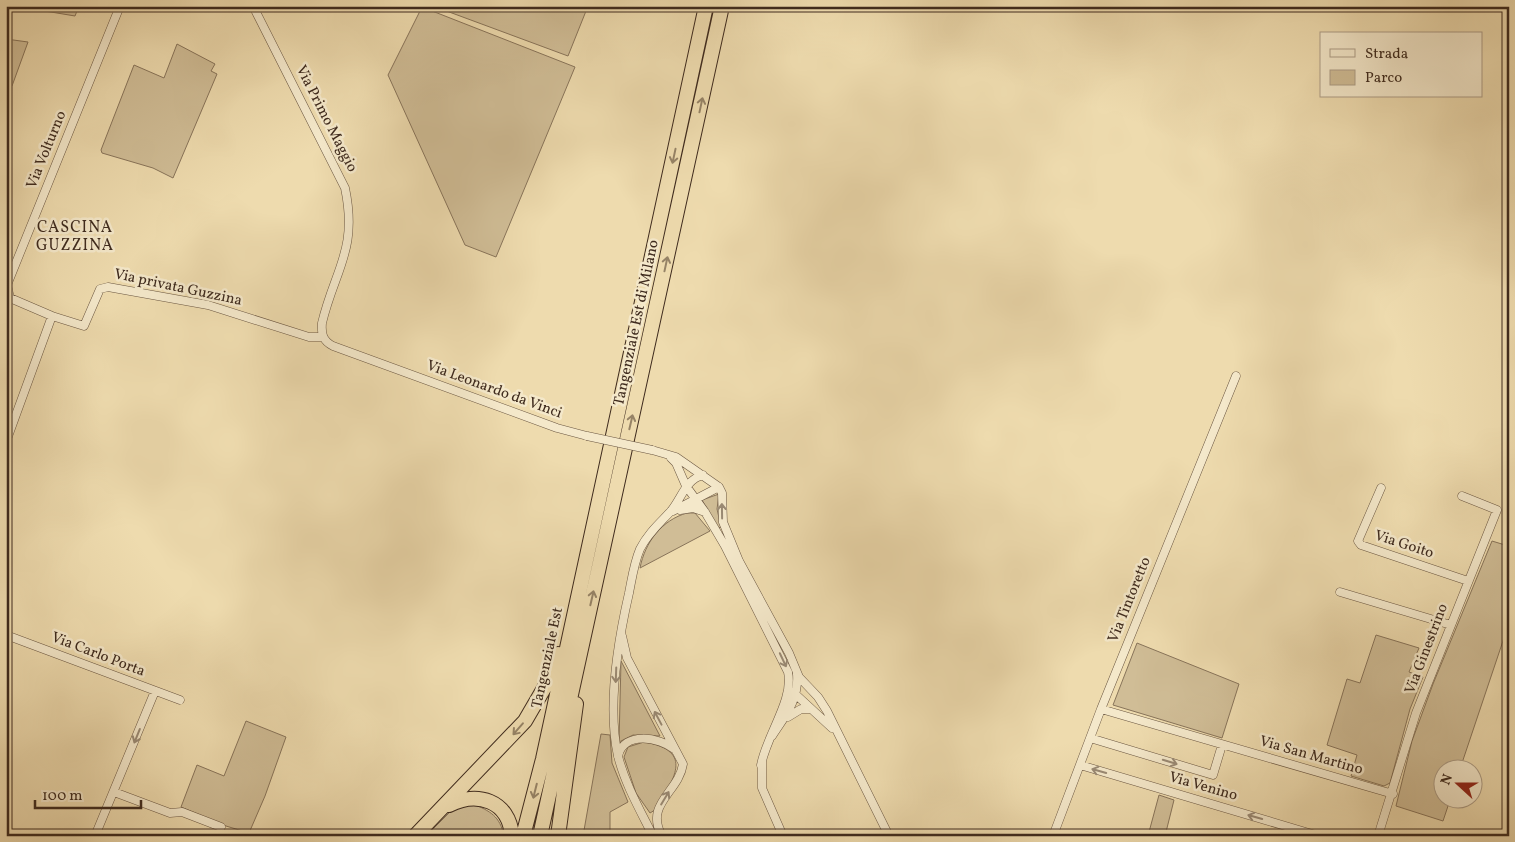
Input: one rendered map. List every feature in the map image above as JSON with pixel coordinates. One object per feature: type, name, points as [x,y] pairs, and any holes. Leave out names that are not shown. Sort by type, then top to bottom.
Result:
[{"type":"highway","name":"Tangenziale Est di Milano","points":[[581,646],[722,6]]},
{"type":"highway","name":"Tangenziale Est di Milano","points":[[602,487],[706,8]]},
{"type":"highway","name":"Tangenziale Est","points":[[523,836],[543,759],[602,487]]},
{"type":"highway","points":[[415,836],[509,740],[538,701],[557,657],[602,487]]},
{"type":"highway","name":"Tangenziale Est","points":[[540,836],[581,646]]},
{"type":"highway","points":[[558,836],[574,733],[581,646]]},
{"type":"highway","points":[[441,809],[470,798],[485,800],[496,805],[505,814],[512,836]]},
{"type":"street","name":"Via Volturno","points":[[52,316],[10,298],[7,285],[120,6]]},
{"type":"street","name":"Via Primo Maggio","points":[[253,6],[342,178],[348,200],[349,241],[344,263],[322,320],[323,337]]},
{"type":"street","name":"Via privata Guzzina","points":[[52,316],[84,326],[100,289],[108,287],[208,305],[309,337],[323,337]]},
{"type":"street","points":[[6,442],[52,316]]},
{"type":"street","name":"Via Leonardo da Vinci","points":[[323,337],[333,346],[557,428],[663,452],[676,457],[719,487]]},
{"type":"street","name":"Via Tintoretto","points":[[1053,836],[1101,709],[1236,376]]},
{"type":"street","points":[[663,452],[676,463],[686,486],[705,512],[786,664],[790,684],[795,693],[835,731]]},
{"type":"street","points":[[653,836],[627,782],[618,756],[615,694],[618,646],[635,565],[641,548],[651,532],[677,504],[686,486],[695,477],[703,476]]},
{"type":"street","points":[[669,513],[719,487],[722,493],[723,522],[726,536],[789,653],[796,672],[827,711],[835,731],[889,836]]},
{"type":"street","name":"Via Goito","points":[[1380,488],[1358,541],[1361,545],[1468,581]]},
{"type":"street","name":"Via Ginestrino","points":[[1379,834],[1393,794],[1416,713],[1497,510],[1462,496]]},
{"type":"street","points":[[669,513],[693,508],[705,512]]},
{"type":"street","points":[[1340,592],[1451,625]]},
{"type":"street","points":[[621,627],[622,643],[627,658],[682,761],[681,772],[656,814],[656,823],[662,836]]},
{"type":"street","name":"Via Carlo Porta","points":[[6,635],[180,700]]},
{"type":"street","points":[[761,765],[766,747],[784,719],[795,693],[796,672]]},
{"type":"street","points":[[783,836],[766,800],[761,778],[761,765],[764,747],[787,699],[790,684]]},
{"type":"street","points":[[787,699],[804,688],[811,690]]},
{"type":"street","points":[[95,836],[155,691]]},
{"type":"street","points":[[784,719],[798,710],[811,709]]},
{"type":"street","name":"Via San Martino","points":[[1101,709],[1393,794]]},
{"type":"street","points":[[618,756],[621,749],[629,742],[650,738],[669,746],[682,761]]},
{"type":"street","points":[[1090,738],[1213,775],[1222,745]]},
{"type":"street","name":"Via Venino","points":[[1080,765],[1319,836]]},
{"type":"street","points":[[114,792],[170,813],[182,812],[221,827]]},
{"type":"street","points":[[1379,834],[1388,836]]},
{"type":"green space","points":[[15,6],[79,6],[75,16]]},
{"type":"green space","points":[[433,6],[588,6],[568,56]]},
{"type":"green space","points":[[422,7],[575,67],[496,257],[465,245],[388,75]]},
{"type":"green space","points":[[6,39],[28,42],[12,86],[6,85]]},
{"type":"green space","points":[[177,44],[215,64],[211,71],[217,74],[173,178],[153,168],[102,153],[101,150],[134,65],[164,78]]},
{"type":"green space","points":[[719,494],[717,509],[721,527],[718,528],[702,500]]},
{"type":"green space","points":[[687,513],[695,513],[710,531],[640,568],[646,549],[656,533],[670,521]]},
{"type":"green space","points":[[1509,532],[1509,623],[1463,760],[1432,760],[1432,810],[1447,810],[1443,821],[1396,806],[1412,741],[1433,684],[1492,541],[1505,545]]},
{"type":"green space","points":[[1376,635],[1419,648],[1409,672],[1423,677],[1410,709],[1390,783],[1384,786],[1351,776],[1357,755],[1327,745],[1347,679],[1360,683]]},
{"type":"green space","points":[[1137,643],[1239,684],[1222,738],[1113,705]]},
{"type":"green space","points":[[621,661],[660,736],[633,735],[619,742]]},
{"type":"green space","points":[[246,721],[286,737],[265,796],[249,833],[226,826],[181,807],[197,765],[224,776]]},
{"type":"green space","points":[[601,734],[610,735],[612,763],[628,802],[610,812],[610,836],[583,836]]},
{"type":"green space","points":[[644,742],[660,746],[670,752],[675,760],[676,768],[668,788],[655,810],[650,813],[636,793],[624,757],[628,747]]},
{"type":"green space","points":[[1159,795],[1174,800],[1165,836],[1149,832]]},
{"type":"green space","points":[[473,804],[484,809],[497,819],[504,836],[426,836],[455,807]]},
{"type":"district","name":"CASCINA GUZZINA","points":[[75,237]]}]
